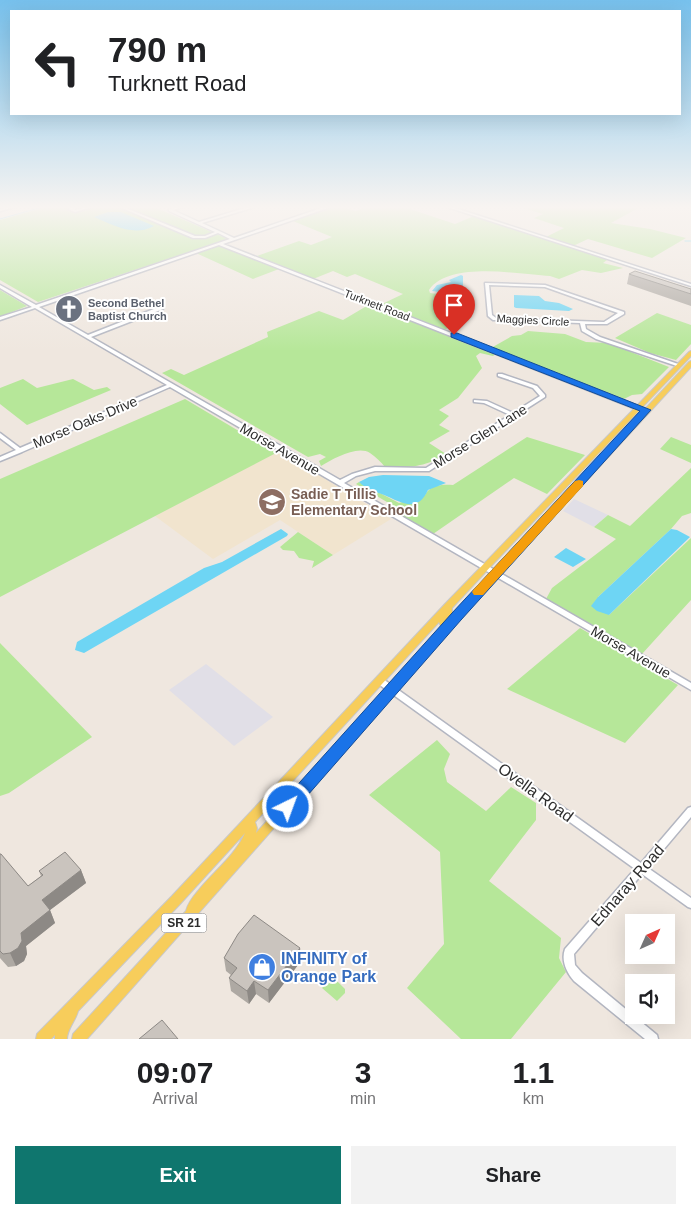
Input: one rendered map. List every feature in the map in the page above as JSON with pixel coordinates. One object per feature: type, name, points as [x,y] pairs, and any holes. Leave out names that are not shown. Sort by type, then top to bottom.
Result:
[{"type":"main road","name":"SR 21","points":[[42,1039],[249,821],[543,506],[594,453],[678,377],[685,369],[691,353]]},
{"type":"main road","name":"SR 21","points":[[78,1039],[186,921],[446,628],[604,457],[679,366],[688,361]]},
{"type":"main road","points":[[678,377],[679,366]]},
{"type":"main road","points":[[594,453],[604,457]]},
{"type":"main road","points":[[543,506],[554,511]]},
{"type":"main road","points":[[446,628],[443,622],[448,616],[448,606]]},
{"type":"main road","points":[[186,921],[198,897],[247,841],[252,828],[249,821]]},
{"type":"main road","points":[[61,1039],[61,1033],[75,1006]]},
{"type":"street","points":[[0,319],[189,254]]},
{"type":"street","name":"Turknett Road","points":[[246,254],[643,409]]},
{"type":"street","points":[[596,254],[691,285]]},
{"type":"street","name":"Maggies Circle","points":[[487,284],[545,286],[622,313],[605,323],[582,322],[492,318],[490,316],[487,284]]},
{"type":"street","name":"Morse Avenue","points":[[0,286],[495,575],[691,687]]},
{"type":"street","points":[[87,336],[161,308]]},
{"type":"street","points":[[582,322],[584,330],[598,338],[612,341],[679,366]]},
{"type":"street","name":"Morse Glen Lane","points":[[339,483],[354,475],[375,469],[426,470],[540,399],[542,393],[535,387],[500,375]]},
{"type":"street","name":"Morse Oaks Drive","points":[[0,459],[171,385]]},
{"type":"street","points":[[476,402],[485,402],[514,415]]},
{"type":"street","points":[[0,436],[20,451]]},
{"type":"street","name":"Ovella Road","points":[[380,681],[691,904]]},
{"type":"street","name":"Ednaray Road","points":[[653,1039],[578,977],[571,969],[568,961],[570,952],[691,811]]},
{"type":"shaded area","name":"Sadie T Tillis Elementary School","points":[[279,451],[391,519],[333,555],[280,520],[213,559],[155,516]]},
{"type":"shaded area","points":[[574,499],[608,515],[594,527],[563,511]]},
{"type":"shaded area","points":[[206,664],[273,717],[234,746],[169,690]]},
{"type":"green space","points":[[0,254],[181,254],[38,302],[0,280]]},
{"type":"green space","points":[[199,254],[243,254],[279,269],[253,279]]},
{"type":"green space","points":[[590,254],[607,260],[603,263],[623,268],[601,273],[582,270],[559,279],[550,276],[485,271],[452,275],[439,281],[429,290],[430,293],[460,297],[458,315],[467,318],[444,330],[380,305],[403,294],[355,274],[347,277],[333,271],[313,279],[257,256]]},
{"type":"green space","points":[[640,254],[658,254],[652,258]]},
{"type":"green space","points":[[0,290],[27,306],[0,317]]},
{"type":"green space","points":[[370,304],[497,353],[493,356],[480,353],[476,356],[482,368],[458,398],[439,410],[449,416],[439,425],[450,431],[429,443],[446,454],[438,459],[410,467],[385,467],[370,453],[359,451],[345,454],[321,466],[319,461],[326,457],[320,454],[308,457],[162,373],[171,369],[184,375],[268,337],[267,332],[319,311],[343,320]]},
{"type":"green space","points":[[657,313],[691,325],[691,344],[676,360],[650,353],[615,338]]},
{"type":"green space","points":[[528,331],[565,334],[586,342],[608,343],[669,367],[642,394],[632,395],[624,399],[491,348],[512,336],[521,335]]},
{"type":"green space","points":[[23,379],[37,388],[73,379],[94,390],[107,387],[111,390],[27,425],[0,404],[0,388]]},
{"type":"green space","points":[[185,399],[276,453],[0,597],[0,479]]},
{"type":"green space","points":[[527,437],[585,455],[547,494],[514,478],[433,534],[399,514],[399,509],[356,484],[359,482],[399,503],[425,495],[430,489],[437,486],[453,485]]},
{"type":"green space","points":[[671,437],[691,445],[691,463],[660,449]]},
{"type":"green space","points":[[691,468],[691,513],[682,516],[671,529],[598,597],[609,615],[691,538],[691,600],[642,654],[546,599],[552,588],[616,539],[594,527],[608,515],[630,526]]},
{"type":"green space","points":[[298,532],[333,555],[312,568],[314,561],[299,558],[294,551],[283,550],[280,547]]},
{"type":"green space","points":[[580,628],[678,685],[625,743],[507,689]]},
{"type":"green space","points":[[0,643],[92,737],[9,793],[0,796]]},
{"type":"green space","points":[[437,740],[450,754],[444,769],[447,782],[486,811],[511,787],[536,803],[536,820],[489,881],[561,938],[559,958],[566,972],[511,1039],[461,1039],[407,988],[444,944],[440,852],[369,795]]},
{"type":"green space","points":[[333,977],[345,989],[345,993],[337,1001],[322,988]]},
{"type":"water","points":[[461,275],[463,276],[463,295],[432,291],[437,285],[451,282],[449,280]]},
{"type":"water","points":[[514,295],[539,296],[545,301],[559,303],[573,309],[569,311],[516,308],[514,307]]},
{"type":"water","points":[[383,475],[429,476],[446,483],[428,490],[419,502],[408,504],[371,490],[359,482],[369,477]]},
{"type":"water","points":[[281,529],[288,534],[287,536],[84,653],[75,650],[77,642],[204,568],[222,562]]},
{"type":"water","points":[[671,529],[690,537],[609,615],[597,611],[591,606],[598,597]]},
{"type":"water","points":[[566,548],[586,559],[573,567],[554,557]]},
{"type":"building","points":[[635,271],[691,289],[691,294],[629,274]]},
{"type":"building","points":[[65,852],[81,870],[42,900],[50,910],[21,933],[22,941],[18,948],[10,953],[3,954],[0,951],[0,854],[28,886],[43,875],[39,871]]},
{"type":"building","name":"INFINITY of Orange Park","points":[[254,915],[300,948],[268,990],[254,981],[247,991],[229,978],[237,968],[224,958],[238,934]]},
{"type":"building","points":[[162,1020],[178,1039],[139,1039]]},
{"type":"slow traffic","points":[[479,592],[579,483]]},
{"type":"place","name":"Second Bethel Baptist Church","points":[[69,309]]},
{"type":"place","name":"Sadie T Tillis Elementary School","points":[[272,502]]},
{"type":"place","name":"INFINITY of Orange Park","points":[[262,967]]},
{"type":"route","points":[[288,807],[456,617],[646,410],[454,335]]}]
